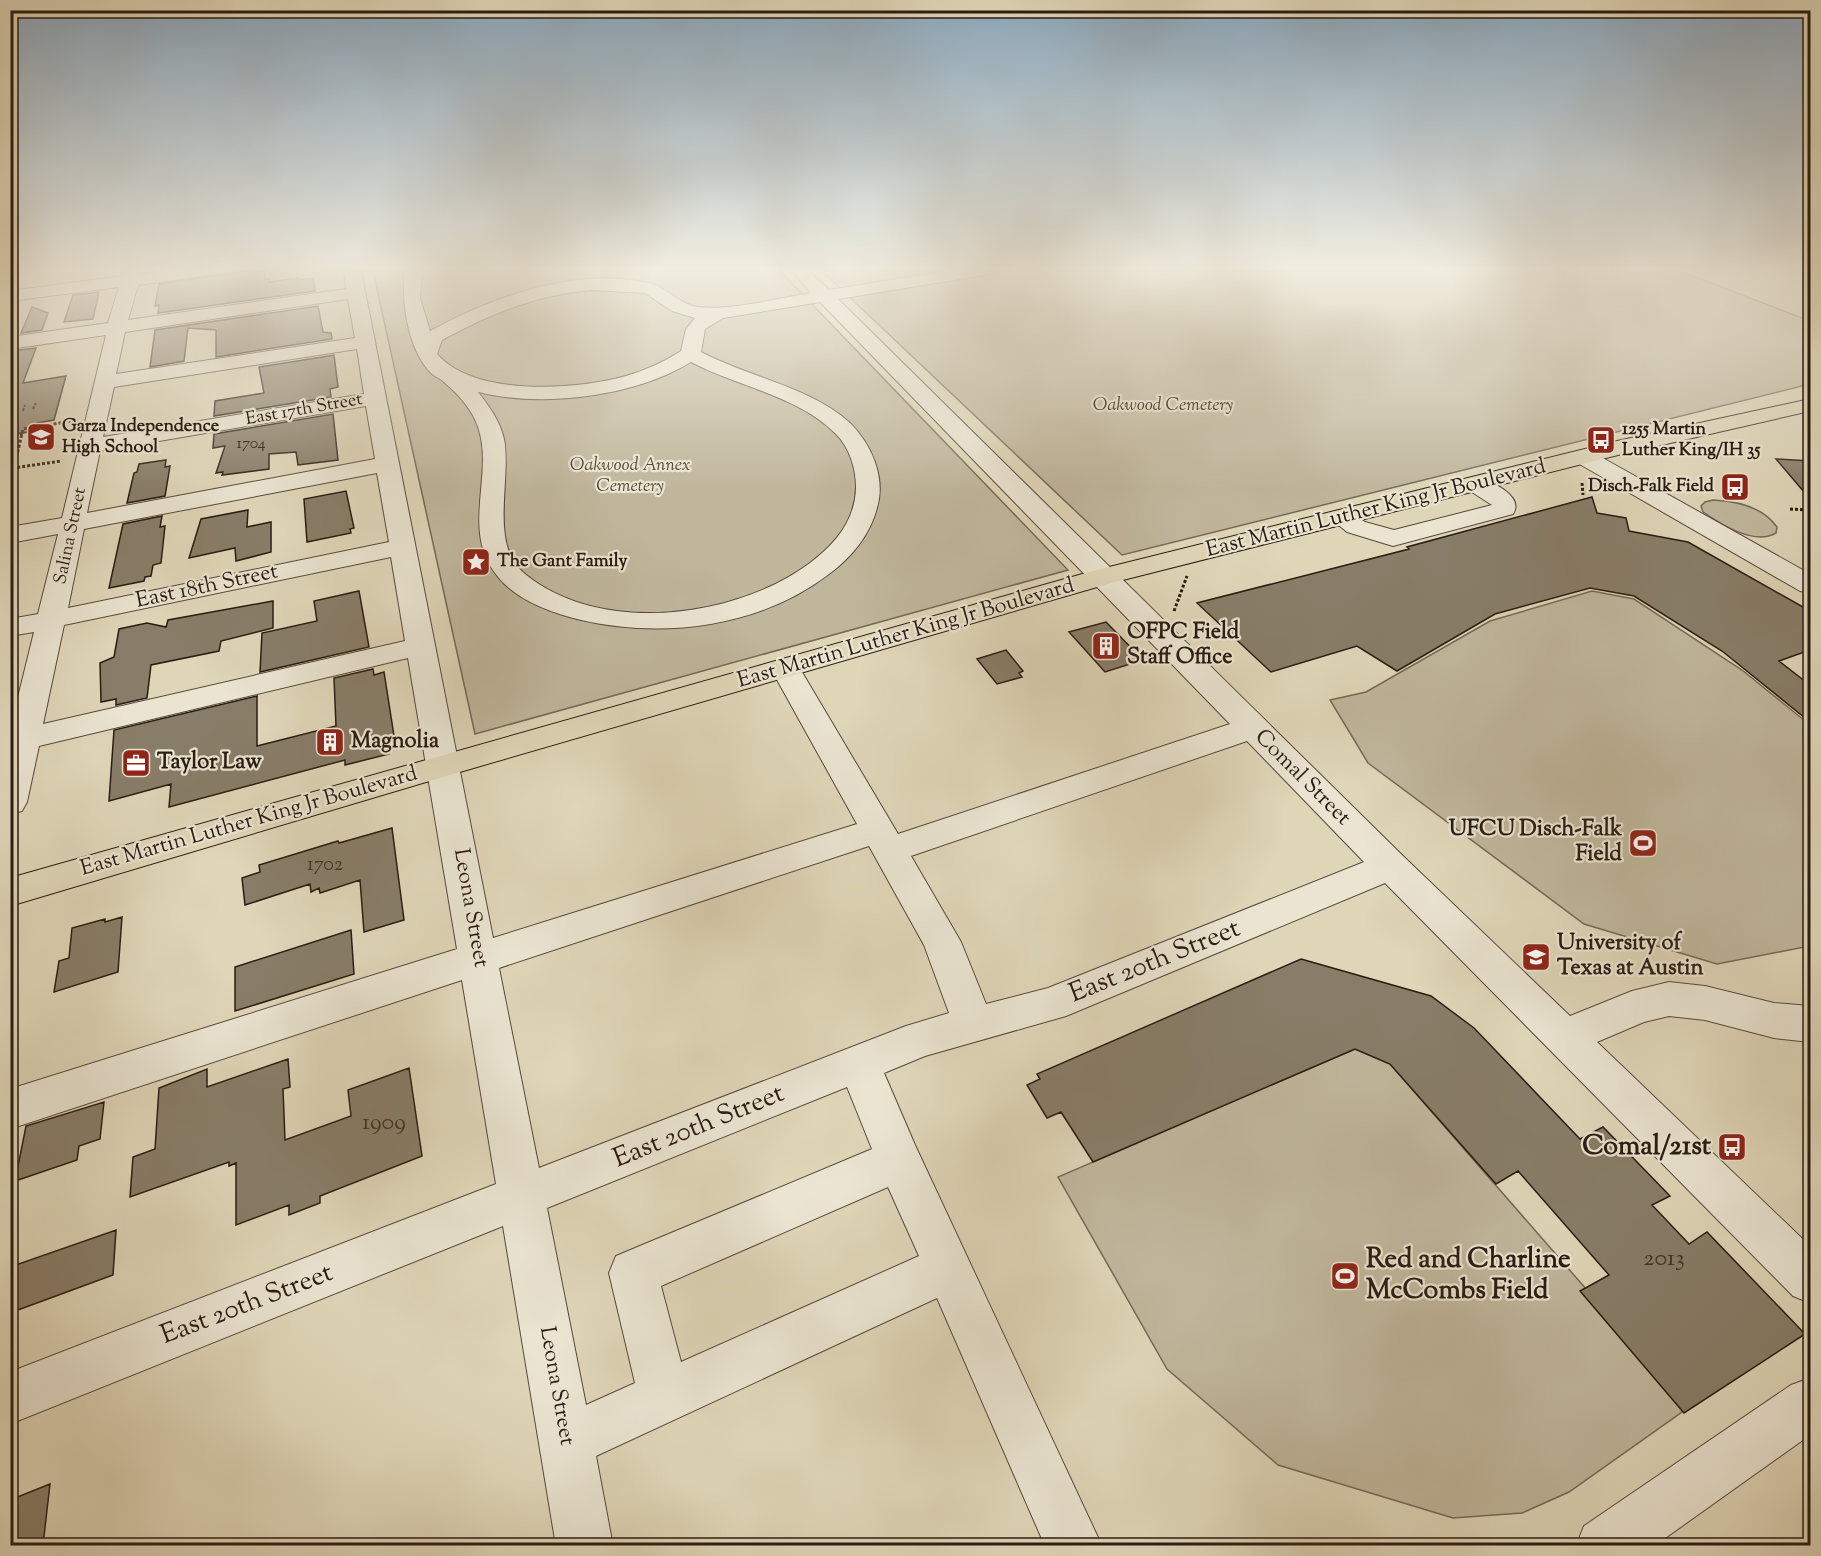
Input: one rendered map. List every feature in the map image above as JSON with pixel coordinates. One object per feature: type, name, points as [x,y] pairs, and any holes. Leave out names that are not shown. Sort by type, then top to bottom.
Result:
[{"type":"main road","name":"East Martin Luther King Jr Boulevard","points":[[10,892],[1102,577],[1584,457],[1810,405]]},
{"type":"street","name":"Salina Street","points":[[10,802],[18,741],[52,619],[113,344]]},
{"type":"street","points":[[104,382],[355,344]]},
{"type":"street","name":"Leona Street","points":[[366,344],[585,1545]]},
{"type":"street","points":[[425,344],[436,369],[452,378],[476,387],[546,392],[581,390],[640,379],[660,372],[690,354],[692,344]]},
{"type":"street","points":[[428,355],[430,344]]},
{"type":"street","name":"Comal Street","points":[[873,344],[1390,866],[1810,1279]]},
{"type":"street","points":[[452,378],[479,406],[491,432],[494,455],[491,483],[492,528],[502,563],[513,579],[530,591],[582,613],[646,621],[693,618],[729,612],[769,599],[804,580],[828,563],[847,545],[859,525],[867,502],[868,481],[865,464],[857,448],[844,430],[828,418],[797,399],[733,375],[690,354]]},
{"type":"street","name":"East 17th Street","points":[[91,446],[376,398]]},
{"type":"street","points":[[1584,457],[1810,585]]},
{"type":"street","points":[[10,535],[388,464]]},
{"type":"street","points":[[1341,518],[1362,529],[1393,538],[1504,509],[1504,501],[1475,484]]},
{"type":"street","name":"East 18th Street","points":[[10,628],[403,547]]},
{"type":"street","points":[[18,741],[422,645]]},
{"type":"street","points":[[786,669],[942,942],[974,1025]]},
{"type":"street","points":[[10,1109],[479,958],[883,840],[1253,728]]},
{"type":"street","name":"East 20th Street","points":[[10,1398],[921,1039],[1052,1004],[1390,866]]},
{"type":"street","points":[[1564,1036],[1667,999],[1711,1004],[1773,1020],[1810,1024]]},
{"type":"street","points":[[859,1064],[899,1160],[1074,1545]]},
{"type":"street","points":[[664,1396],[633,1273],[899,1160]]},
{"type":"street","points":[[566,1442],[948,1268]]},
{"type":"street","points":[[1604,1545],[1810,1404]]},
{"type":"path","points":[[33,409],[36,403]]},
{"type":"path","points":[[23,411],[25,405]]},
{"type":"path","points":[[10,479],[24,429],[79,420]]},
{"type":"path","points":[[10,436],[23,434]]},
{"type":"path","points":[[13,468],[69,459]]},
{"type":"path","points":[[1582,483],[1583,495]]},
{"type":"path","points":[[1790,509],[1810,510]]},
{"type":"path","points":[[1174,614],[1187,576]]},
{"type":"green space","name":"Oakwood Annex Cemetery","points":[[389,344],[850,344],[1068,570],[475,734]]},
{"type":"green space","name":"Oakwood Cemetery","points":[[899,344],[1810,344],[1810,384],[1122,555]]},
{"type":"green space","points":[[1713,500],[1748,506],[1764,514],[1777,527],[1776,533],[1758,537],[1728,527],[1703,512],[1701,506]]},
{"type":"green space","name":"UFCU Disch-Falk Field","points":[[1592,591],[1634,599],[1742,670],[1810,725],[1810,946],[1717,964],[1584,924],[1368,763],[1330,700],[1366,692],[1490,621]]},
{"type":"green space","name":"Red and Charline McCombs Field","points":[[1355,1049],[1390,1064],[1689,1407],[1569,1492],[1522,1513],[1453,1518],[1278,1465],[1167,1369],[1058,1177]]},
{"type":"building","points":[[153,344],[186,344],[184,361],[150,367]]},
{"type":"building","points":[[216,344],[302,344],[216,357]]},
{"type":"building","points":[[36,348],[23,383],[66,376],[54,420],[37,423],[34,431],[10,435],[10,357],[13,351]]},
{"type":"building","points":[[334,355],[338,387],[330,389],[331,397],[214,416],[215,401],[264,393],[259,367]]},
{"type":"building","points":[[333,414],[338,460],[298,465],[296,452],[269,454],[269,469],[222,475],[223,472],[216,473],[225,446],[213,448],[214,434]]},
{"type":"building","points":[[1776,459],[1810,461],[1810,499]]},
{"type":"building","points":[[166,460],[165,467],[170,466],[165,496],[127,503],[134,473],[137,472],[139,464]]},
{"type":"building","points":[[346,491],[354,528],[350,529],[351,533],[307,542],[304,499]]},
{"type":"building","points":[[1592,497],[1597,513],[1626,518],[1629,531],[1688,542],[1810,611],[1810,650],[1779,661],[1810,685],[1810,722],[1722,651],[1634,596],[1590,588],[1495,614],[1397,671],[1357,646],[1271,672],[1197,603],[1409,549],[1407,547]]},
{"type":"building","points":[[248,510],[247,527],[271,522],[271,552],[236,561],[235,548],[189,558],[201,519]]},
{"type":"building","points":[[162,516],[160,527],[165,526],[161,563],[153,565],[151,576],[145,577],[144,581],[109,588],[123,524]]},
{"type":"building","points":[[359,591],[369,647],[260,672],[262,633],[317,621],[314,601]]},
{"type":"building","points":[[273,601],[273,628],[221,641],[219,651],[151,665],[147,698],[116,705],[116,699],[101,702],[100,663],[114,657],[119,629],[147,623],[166,627],[168,620]]},
{"type":"building","name":"OFPC Field Staff Office","points":[[1106,622],[1143,660],[1105,672],[1069,632]]},
{"type":"building","points":[[1006,650],[1023,671],[1019,673],[1022,677],[997,684],[977,659]]},
{"type":"building","name":"Magnolia","points":[[373,669],[374,675],[384,672],[394,736],[387,738],[389,754],[345,765],[345,760],[169,807],[171,784],[109,801],[114,730],[257,696],[257,746],[336,726],[334,678]]},
{"type":"building","points":[[392,828],[404,920],[364,932],[360,880],[320,893],[319,888],[311,892],[310,884],[245,905],[242,878],[260,872],[259,865],[338,841],[339,843]]},
{"type":"building","points":[[122,917],[118,972],[54,992],[59,961],[69,958],[72,928]]},
{"type":"building","points":[[351,930],[354,974],[235,1011],[235,967]]},
{"type":"building","points":[[1301,959],[1431,996],[1474,1028],[1580,1139],[1603,1127],[1670,1196],[1652,1205],[1689,1244],[1707,1232],[1805,1334],[1684,1413],[1580,1291],[1609,1275],[1518,1171],[1496,1184],[1390,1064],[1355,1049],[1093,1162],[1061,1112],[1047,1118],[1027,1085],[1040,1079],[1037,1074]]},
{"type":"building","points":[[288,1059],[290,1087],[283,1089],[285,1140],[351,1116],[348,1090],[409,1068],[422,1156],[320,1196],[320,1203],[289,1215],[289,1205],[236,1225],[236,1163],[229,1166],[229,1162],[130,1197],[133,1157],[155,1149],[159,1088],[207,1069],[207,1087]]},
{"type":"building","points":[[104,1102],[100,1139],[79,1146],[77,1160],[15,1181],[26,1126]]},
{"type":"building","points":[[116,1230],[113,1275],[15,1311],[17,1294],[10,1296],[10,1267]]},
{"type":"building","points":[[50,1484],[43,1545],[10,1545],[10,1500]]},
{"type":"place","name":"Garza Independence High School","points":[[41,437]]},
{"type":"place","name":"1255 Martin Luther King/IH 35","points":[[1601,440]]},
{"type":"place","name":"Disch-Falk Field","points":[[1735,487]]},
{"type":"place","name":"The Gant Family","points":[[476,562]]},
{"type":"place","name":"OFPC Field Staff Office","points":[[1106,646]]},
{"type":"place","name":"Magnolia","points":[[330,742]]},
{"type":"place","name":"Taylor Law","points":[[136,763]]},
{"type":"place","name":"UFCU Disch-Falk Field","points":[[1643,843]]},
{"type":"place","name":"University of Texas at Austin","points":[[1536,957]]},
{"type":"place","name":"Comal/21st","points":[[1732,1147]]},
{"type":"place","name":"Red and Charline McCombs Field","points":[[1345,1276]]}]
